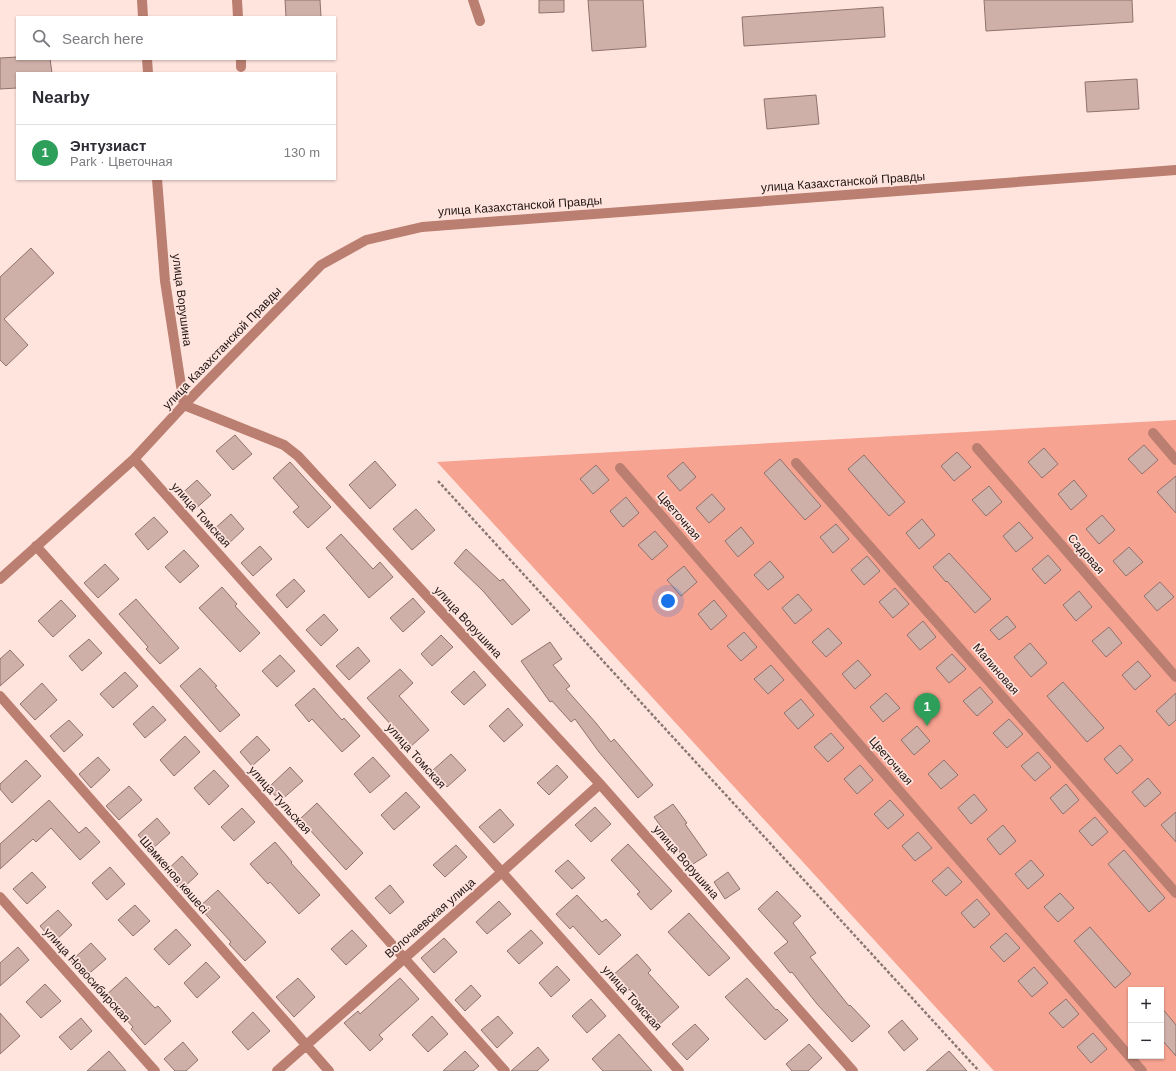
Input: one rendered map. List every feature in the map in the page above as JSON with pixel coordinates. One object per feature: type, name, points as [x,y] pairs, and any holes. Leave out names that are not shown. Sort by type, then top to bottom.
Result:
[{"type":"street","points":[[142,0],[143,16]]},
{"type":"street","points":[[237,0],[238,16]]},
{"type":"street","points":[[473,0],[480,21]]},
{"type":"street","points":[[147,60],[148,72]]},
{"type":"street","name":"улица Казахстанской Правды","points":[[0,579],[134,459],[184,405],[321,265],[366,240],[422,227],[1176,170]]},
{"type":"street","name":"улица Ворушина","points":[[157,180],[165,281],[184,405],[284,445],[298,456],[600,784],[854,1071]]},
{"type":"street","points":[[1153,433],[1176,460]]},
{"type":"street","name":"Садовая","points":[[977,448],[1176,677]]},
{"type":"street","name":"улица Томская","points":[[134,459],[679,1071]]},
{"type":"street","name":"Малиновая","points":[[796,463],[1176,893]]},
{"type":"street","name":"Цветочная","points":[[620,468],[1142,1071]]},
{"type":"street","name":"улица Тульская","points":[[36,546],[505,1071]]},
{"type":"street","name":"Шәмкенов көшесі","points":[[0,696],[329,1071]]},
{"type":"street","name":"Волочаевская улица","points":[[277,1071],[600,784]]},
{"type":"street","name":"улица Новосибирская","points":[[0,897],[154,1071]]},
{"type":"path","points":[[438,481],[979,1071]]},
{"type":"shaded area","points":[[1176,420],[1176,1071],[994,1071],[437,462]]},
{"type":"building","points":[[285,0],[320,0],[321,16],[286,16]]},
{"type":"building","points":[[539,0],[564,0],[564,12],[539,13]]},
{"type":"building","points":[[588,0],[643,0],[646,47],[592,51]]},
{"type":"building","points":[[984,0],[1132,0],[1133,22],[986,31]]},
{"type":"building","points":[[883,7],[885,37],[744,46],[742,17]]},
{"type":"building","points":[[16,57],[16,60],[50,60],[52,72],[16,72],[16,88],[0,89],[0,58]]},
{"type":"building","points":[[1137,79],[1139,109],[1087,112],[1085,82]]},
{"type":"building","points":[[816,95],[819,124],[767,129],[764,99]]},
{"type":"building","points":[[31,248],[54,273],[4,319],[28,345],[6,366],[0,360],[0,277]]},
{"type":"building","points":[[235,435],[252,454],[233,470],[216,451]]},
{"type":"building","points":[[1144,445],[1158,460],[1142,474],[1128,459]]},
{"type":"building","points":[[1044,448],[1058,464],[1042,478],[1028,462]]},
{"type":"building","points":[[957,452],[971,467],[954,481],[941,466]]},
{"type":"building","points":[[864,455],[905,502],[889,516],[848,469]]},
{"type":"building","points":[[780,459],[821,506],[805,520],[764,473]]},
{"type":"building","points":[[375,461],[396,485],[370,509],[349,485]]},
{"type":"building","points":[[290,462],[331,507],[308,528],[293,512],[299,507],[273,478]]},
{"type":"building","points":[[683,462],[696,477],[680,491],[667,476]]},
{"type":"building","points":[[596,465],[609,480],[593,494],[580,479]]},
{"type":"building","points":[[1176,476],[1176,513],[1157,492]]},
{"type":"building","points":[[197,480],[211,495],[193,511],[179,496]]},
{"type":"building","points":[[1074,480],[1087,496],[1071,510],[1058,494]]},
{"type":"building","points":[[989,486],[1002,502],[986,516],[972,500]]},
{"type":"building","points":[[712,494],[725,509],[709,523],[696,508]]},
{"type":"building","points":[[626,497],[639,513],[623,527],[610,511]]},
{"type":"building","points":[[416,509],[435,530],[412,550],[393,529]]},
{"type":"building","points":[[231,514],[244,529],[226,546],[212,531]]},
{"type":"building","points":[[1102,515],[1115,530],[1099,544],[1086,529]]},
{"type":"building","points":[[154,517],[168,532],[148,550],[135,534]]},
{"type":"building","points":[[922,519],[935,535],[919,549],[906,533]]},
{"type":"building","points":[[1019,522],[1033,538],[1016,552],[1003,536]]},
{"type":"building","points":[[836,524],[849,539],[833,553],[820,537]]},
{"type":"building","points":[[741,527],[754,543],[738,557],[725,541]]},
{"type":"building","points":[[655,531],[668,546],[652,560],[638,545]]},
{"type":"building","points":[[341,534],[373,569],[380,562],[393,577],[369,598],[326,548]]},
{"type":"building","points":[[260,546],[272,559],[253,576],[241,563]]},
{"type":"building","points":[[1129,547],[1143,562],[1126,576],[1113,561]]},
{"type":"building","points":[[466,549],[500,581],[503,579],[530,610],[512,625],[483,591],[454,563]]},
{"type":"building","points":[[184,550],[199,566],[180,583],[165,567]]},
{"type":"building","points":[[949,553],[991,599],[975,613],[933,567]]},
{"type":"building","points":[[1048,555],[1061,570],[1045,584],[1032,569]]},
{"type":"building","points":[[867,556],[880,571],[864,585],[851,570]]},
{"type":"building","points":[[770,561],[784,577],[768,590],[754,575]]},
{"type":"building","points":[[105,564],[119,579],[98,598],[84,583]]},
{"type":"building","points":[[684,566],[697,582],[681,596],[667,580]]},
{"type":"building","points":[[294,579],[305,591],[287,608],[276,595]]},
{"type":"building","points":[[1160,582],[1174,597],[1157,611],[1144,596]]},
{"type":"building","points":[[222,587],[237,604],[235,606],[260,633],[240,652],[199,608]]},
{"type":"building","points":[[895,588],[909,604],[893,618],[879,602]]},
{"type":"building","points":[[1079,591],[1092,607],[1076,621],[1063,605]]},
{"type":"building","points":[[798,594],[812,610],[795,624],[782,608]]},
{"type":"building","points":[[413,598],[425,612],[403,632],[390,618]]},
{"type":"building","points":[[136,599],[179,648],[160,664],[146,649],[148,647],[119,614]]},
{"type":"building","points":[[61,600],[76,616],[53,637],[38,621]]},
{"type":"building","points":[[714,600],[727,616],[711,630],[698,614]]},
{"type":"building","points":[[324,614],[338,630],[321,646],[306,630]]},
{"type":"building","points":[[1007,616],[1016,627],[999,640],[990,630]]},
{"type":"building","points":[[923,621],[936,637],[920,650],[907,635]]},
{"type":"building","points":[[1109,627],[1122,643],[1106,657],[1092,641]]},
{"type":"building","points":[[828,628],[842,643],[826,657],[812,642]]},
{"type":"building","points":[[744,632],[757,647],[741,661],[727,646]]},
{"type":"building","points":[[441,635],[453,647],[432,666],[421,654]]},
{"type":"building","points":[[89,639],[102,653],[82,671],[69,656]]},
{"type":"building","points":[[550,642],[562,659],[553,665],[570,686],[566,689],[611,742],[614,739],[653,785],[638,798],[599,752],[575,719],[571,722],[552,701],[550,702],[521,661]]},
{"type":"building","points":[[1030,643],[1047,663],[1031,677],[1014,657]]},
{"type":"building","points":[[358,647],[370,661],[349,680],[336,666]]},
{"type":"building","points":[[10,650],[24,665],[0,686],[0,659]]},
{"type":"building","points":[[952,654],[966,669],[949,683],[936,668]]},
{"type":"building","points":[[280,655],[295,671],[277,687],[262,671]]},
{"type":"building","points":[[858,660],[871,675],[855,689],[842,674]]},
{"type":"building","points":[[1138,661],[1151,676],[1135,690],[1122,675]]},
{"type":"building","points":[[771,665],[784,680],[768,694],[754,679]]},
{"type":"building","points":[[200,668],[217,686],[215,687],[240,715],[220,732],[180,686]]},
{"type":"building","points":[[400,669],[413,683],[399,696],[429,730],[409,748],[392,729],[393,727],[367,698]]},
{"type":"building","points":[[474,671],[486,685],[464,705],[451,692]]},
{"type":"building","points":[[125,672],[138,686],[113,708],[100,694]]},
{"type":"building","points":[[1063,682],[1104,728],[1087,742],[1047,696]]},
{"type":"building","points":[[42,683],[57,700],[35,720],[20,704]]},
{"type":"building","points":[[980,687],[993,702],[977,716],[963,701]]},
{"type":"building","points":[[314,688],[342,720],[344,718],[360,736],[342,752],[312,719],[309,722],[295,705]]},
{"type":"building","points":[[886,693],[900,708],[883,722],[870,707]]},
{"type":"building","points":[[1176,693],[1176,720],[1169,726],[1156,711]]},
{"type":"building","points":[[801,699],[814,715],[798,729],[784,713]]},
{"type":"building","points":[[153,706],[166,720],[145,738],[133,724]]},
{"type":"building","points":[[508,708],[523,725],[504,742],[489,726]]},
{"type":"building","points":[[1009,719],[1023,734],[1007,748],[993,733]]},
{"type":"building","points":[[69,720],[83,735],[64,752],[50,736]]},
{"type":"building","points":[[917,726],[930,741],[914,755],[901,740]]},
{"type":"building","points":[[831,733],[844,748],[828,762],[814,747]]},
{"type":"building","points":[[185,736],[200,752],[174,776],[160,760]]},
{"type":"building","points":[[257,736],[270,750],[252,766],[240,752]]},
{"type":"building","points":[[1120,745],[1133,760],[1117,774],[1104,759]]},
{"type":"building","points":[[1038,752],[1051,767],[1035,781],[1021,766]]},
{"type":"building","points":[[451,754],[466,770],[447,787],[432,771]]},
{"type":"building","points":[[98,757],[110,770],[91,788],[79,774]]},
{"type":"building","points":[[373,757],[390,776],[370,793],[354,774]]},
{"type":"building","points":[[26,760],[41,776],[12,803],[0,789],[0,784]]},
{"type":"building","points":[[944,760],[958,775],[941,789],[928,774]]},
{"type":"building","points":[[557,765],[568,777],[549,795],[537,783]]},
{"type":"building","points":[[860,765],[873,780],[857,794],[844,779]]},
{"type":"building","points":[[290,767],[303,781],[280,801],[268,788]]},
{"type":"building","points":[[214,770],[229,786],[209,805],[194,788]]},
{"type":"building","points":[[1148,778],[1161,793],[1145,807],[1132,792]]},
{"type":"building","points":[[1066,784],[1079,800],[1063,814],[1050,798]]},
{"type":"building","points":[[129,786],[142,800],[119,820],[106,806]]},
{"type":"building","points":[[406,792],[420,807],[394,830],[381,815]]},
{"type":"building","points":[[974,794],[987,810],[971,824],[958,808]]},
{"type":"building","points":[[49,800],[79,833],[86,827],[100,842],[80,860],[51,828],[36,842],[33,839],[0,869],[0,844]]},
{"type":"building","points":[[890,800],[904,815],[888,829],[874,814]]},
{"type":"building","points":[[317,803],[363,853],[346,870],[300,819]]},
{"type":"building","points":[[673,804],[707,855],[690,866],[654,817]]},
{"type":"building","points":[[595,807],[611,824],[591,842],[575,825]]},
{"type":"building","points":[[242,808],[255,822],[234,841],[221,827]]},
{"type":"building","points":[[500,809],[514,825],[494,843],[479,827]]},
{"type":"building","points":[[1176,812],[1176,842],[1161,825]]},
{"type":"building","points":[[1095,817],[1108,832],[1092,846],[1079,831]]},
{"type":"building","points":[[157,818],[170,833],[151,850],[138,835]]},
{"type":"building","points":[[1003,825],[1016,841],[1000,855],[987,839]]},
{"type":"building","points":[[918,832],[932,848],[915,861],[902,846]]},
{"type":"building","points":[[275,842],[292,862],[291,863],[320,895],[299,914],[270,882],[268,884],[250,864]]},
{"type":"building","points":[[628,844],[672,891],[651,910],[637,894],[640,892],[611,860]]},
{"type":"building","points":[[456,845],[467,857],[445,877],[433,865]]},
{"type":"building","points":[[1124,850],[1165,898],[1149,912],[1108,864]]},
{"type":"building","points":[[182,856],[198,874],[181,890],[165,872]]},
{"type":"building","points":[[568,860],[585,878],[572,889],[555,871]]},
{"type":"building","points":[[1031,860],[1044,875],[1028,889],[1015,874]]},
{"type":"building","points":[[110,867],[125,884],[107,900],[92,883]]},
{"type":"building","points":[[948,867],[962,882],[946,896],[932,881]]},
{"type":"building","points":[[32,872],[46,887],[27,904],[13,889]]},
{"type":"building","points":[[728,872],[740,889],[725,899],[714,882]]},
{"type":"building","points":[[390,885],[404,902],[390,914],[375,898]]},
{"type":"building","points":[[218,890],[266,942],[245,961],[229,944],[231,942],[199,907]]},
{"type":"building","points":[[777,891],[801,916],[793,923],[816,953],[810,957],[849,1006],[850,1005],[870,1026],[852,1042],[817,1004],[792,972],[790,973],[774,953],[788,942],[758,909]]},
{"type":"building","points":[[1060,893],[1074,908],[1058,922],[1044,907]]},
{"type":"building","points":[[577,895],[602,922],[606,919],[621,935],[599,955],[573,926],[570,929],[556,914]]},
{"type":"building","points":[[977,899],[990,914],[974,928],[961,913]]},
{"type":"building","points":[[499,901],[511,914],[487,934],[476,922]]},
{"type":"building","points":[[135,905],[150,921],[133,936],[118,920]]},
{"type":"building","points":[[58,910],[72,925],[54,942],[40,926]]},
{"type":"building","points":[[689,913],[730,958],[709,976],[668,932]]},
{"type":"building","points":[[1090,927],[1131,974],[1115,988],[1074,941]]},
{"type":"building","points":[[176,929],[191,945],[169,965],[154,949]]},
{"type":"building","points":[[352,930],[367,946],[346,965],[331,949]]},
{"type":"building","points":[[531,930],[543,943],[519,964],[507,951]]},
{"type":"building","points":[[1006,933],[1020,948],[1004,962],[990,947]]},
{"type":"building","points":[[444,938],[457,952],[434,973],[421,958]]},
{"type":"building","points":[[91,943],[106,959],[85,977],[71,961]]},
{"type":"building","points":[[18,947],[29,960],[0,986],[0,963]]},
{"type":"building","points":[[637,954],[651,970],[648,973],[679,1007],[660,1024],[629,989],[627,992],[612,976]]},
{"type":"building","points":[[206,962],[220,977],[197,998],[184,983]]},
{"type":"building","points":[[557,966],[570,980],[551,997],[539,983]]},
{"type":"building","points":[[1034,967],[1048,983],[1032,997],[1018,981]]},
{"type":"building","points":[[126,977],[155,1008],[158,1006],[171,1021],[145,1045],[131,1029],[133,1027],[105,996]]},
{"type":"building","points":[[298,978],[315,997],[294,1017],[276,997]]},
{"type":"building","points":[[400,978],[419,999],[379,1035],[383,1039],[370,1051],[344,1023],[358,1011],[360,1014]]},
{"type":"building","points":[[747,978],[776,1010],[777,1009],[788,1020],[765,1040],[725,997]]},
{"type":"building","points":[[45,984],[61,1001],[41,1018],[26,1002]]},
{"type":"building","points":[[471,985],[481,996],[465,1011],[455,1000]]},
{"type":"building","points":[[591,999],[606,1016],[587,1033],[572,1016]]},
{"type":"building","points":[[1066,999],[1079,1014],[1063,1028],[1049,1013]]},
{"type":"building","points":[[1164,1011],[1176,1025],[1176,1056],[1164,1042]]},
{"type":"building","points":[[253,1012],[270,1031],[248,1050],[232,1032]]},
{"type":"building","points":[[0,1013],[20,1036],[0,1054]]},
{"type":"building","points":[[432,1016],[448,1034],[428,1052],[412,1035]]},
{"type":"building","points":[[498,1016],[513,1033],[497,1048],[481,1030]]},
{"type":"building","points":[[81,1018],[92,1031],[71,1050],[59,1037]]},
{"type":"building","points":[[902,1020],[918,1039],[904,1051],[888,1032]]},
{"type":"building","points":[[695,1024],[709,1039],[687,1060],[672,1044]]},
{"type":"building","points":[[1093,1033],[1107,1049],[1091,1063],[1077,1047]]},
{"type":"building","points":[[619,1034],[652,1071],[603,1071],[592,1059]]},
{"type":"building","points":[[183,1042],[198,1060],[186,1071],[175,1071],[164,1059]]},
{"type":"building","points":[[809,1044],[822,1058],[808,1071],[792,1071],[786,1064]]},
{"type":"building","points":[[538,1047],[549,1060],[537,1071],[511,1071]]},
{"type":"building","points":[[109,1051],[126,1071],[87,1071]]},
{"type":"building","points":[[465,1051],[479,1066],[473,1071],[443,1071]]},
{"type":"building","points":[[949,1051],[967,1071],[926,1071]]},
{"type":"place","name":"Энтузиаст","points":[[927,726]]}]
